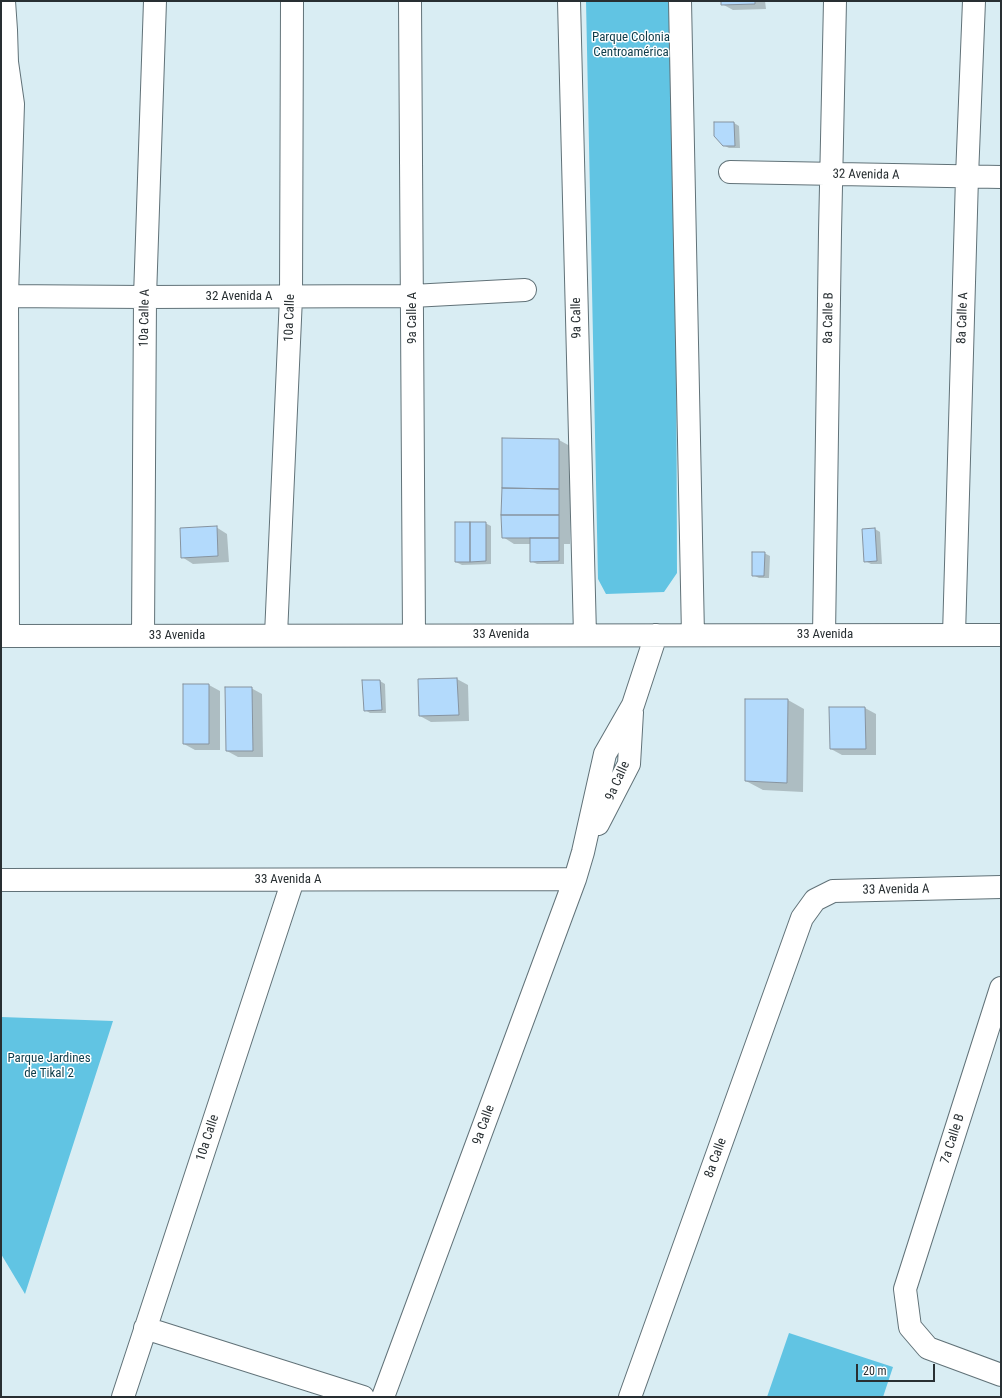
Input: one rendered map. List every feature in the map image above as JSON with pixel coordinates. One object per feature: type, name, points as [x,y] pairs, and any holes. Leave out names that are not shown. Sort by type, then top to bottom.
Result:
[{"type":"street","points":[[4,1],[6,30],[4,63],[13,104],[4,296],[5,636]]},
{"type":"street","name":"10a Calle A","points":[[143,636],[145,297],[155,1]]},
{"type":"street","name":"10a Calle","points":[[276,635],[291,297],[292,1]]},
{"type":"street","name":"9a Calle A","points":[[410,1],[414,635]]},
{"type":"street","name":"9a Calle","points":[[569,1],[585,635]]},
{"type":"street","points":[[680,1],[693,635]]},
{"type":"street","name":"8a Calle B","points":[[824,635],[835,1]]},
{"type":"street","name":"8a Calle A","points":[[954,635],[967,177],[974,1]]},
{"type":"street","name":"32 Avenida A","points":[[730,172],[1001,177]]},
{"type":"street","name":"32 Avenida A","points":[[4,296],[412,296],[525,290]]},
{"type":"street","name":"9a Calle","points":[[383,1397],[575,879],[583,852],[605,754],[633,705],[656,635]]},
{"type":"street","name":"33 Avenida","points":[[5,636],[1001,635]]},
{"type":"street","name":"33 Avenida A","points":[[1,880],[575,879]]},
{"type":"street","name":"10a Calle","points":[[123,1397],[293,880]]},
{"type":"street","name":"33 Avenida A","points":[[802,918],[815,900],[833,891],[1001,887]]},
{"type":"street","name":"8a Calle","points":[[630,1397],[802,918]]},
{"type":"street","name":"7a Calle B","points":[[1001,988],[904,1289],[910,1328],[928,1348],[1001,1375]]},
{"type":"street","points":[[146,1328],[363,1397]]},
{"type":"green space","name":"Parque Colonia Centroamérica","points":[[586,1],[675,1],[677,573],[664,592],[606,594],[598,579]]},
{"type":"green space","name":"Parque Jardines de Tikal 2","points":[[1,1017],[113,1021],[25,1294],[1,1254]]},
{"type":"green space","points":[[789,1333],[893,1367],[883,1397],[767,1397]]},
{"type":"building","points":[[721,1],[755,1],[755,4],[721,5]]},
{"type":"building","points":[[714,122],[734,122],[735,146],[723,146],[714,136]]},
{"type":"building","points":[[502,438],[559,439],[559,489],[502,488]]},
{"type":"building","points":[[502,488],[559,489],[559,515],[501,515]]},
{"type":"building","points":[[501,515],[559,515],[559,538],[502,538]]},
{"type":"building","points":[[455,522],[470,522],[470,562],[455,562]]},
{"type":"building","points":[[470,522],[486,522],[486,561],[470,562]]},
{"type":"building","points":[[217,526],[218,556],[181,558],[180,528]]},
{"type":"building","points":[[875,528],[877,561],[864,562],[862,529]]},
{"type":"building","points":[[530,538],[559,538],[559,561],[530,562]]},
{"type":"building","points":[[752,552],[765,552],[764,576],[752,576]]},
{"type":"building","points":[[457,678],[459,715],[419,716],[418,679]]},
{"type":"building","points":[[362,680],[380,680],[382,710],[364,711]]},
{"type":"building","points":[[183,684],[209,684],[209,744],[183,744]]},
{"type":"building","points":[[225,687],[252,687],[253,751],[226,751]]},
{"type":"building","points":[[745,699],[788,699],[787,783],[745,781]]},
{"type":"building","points":[[829,707],[865,707],[866,749],[830,749]]}]
